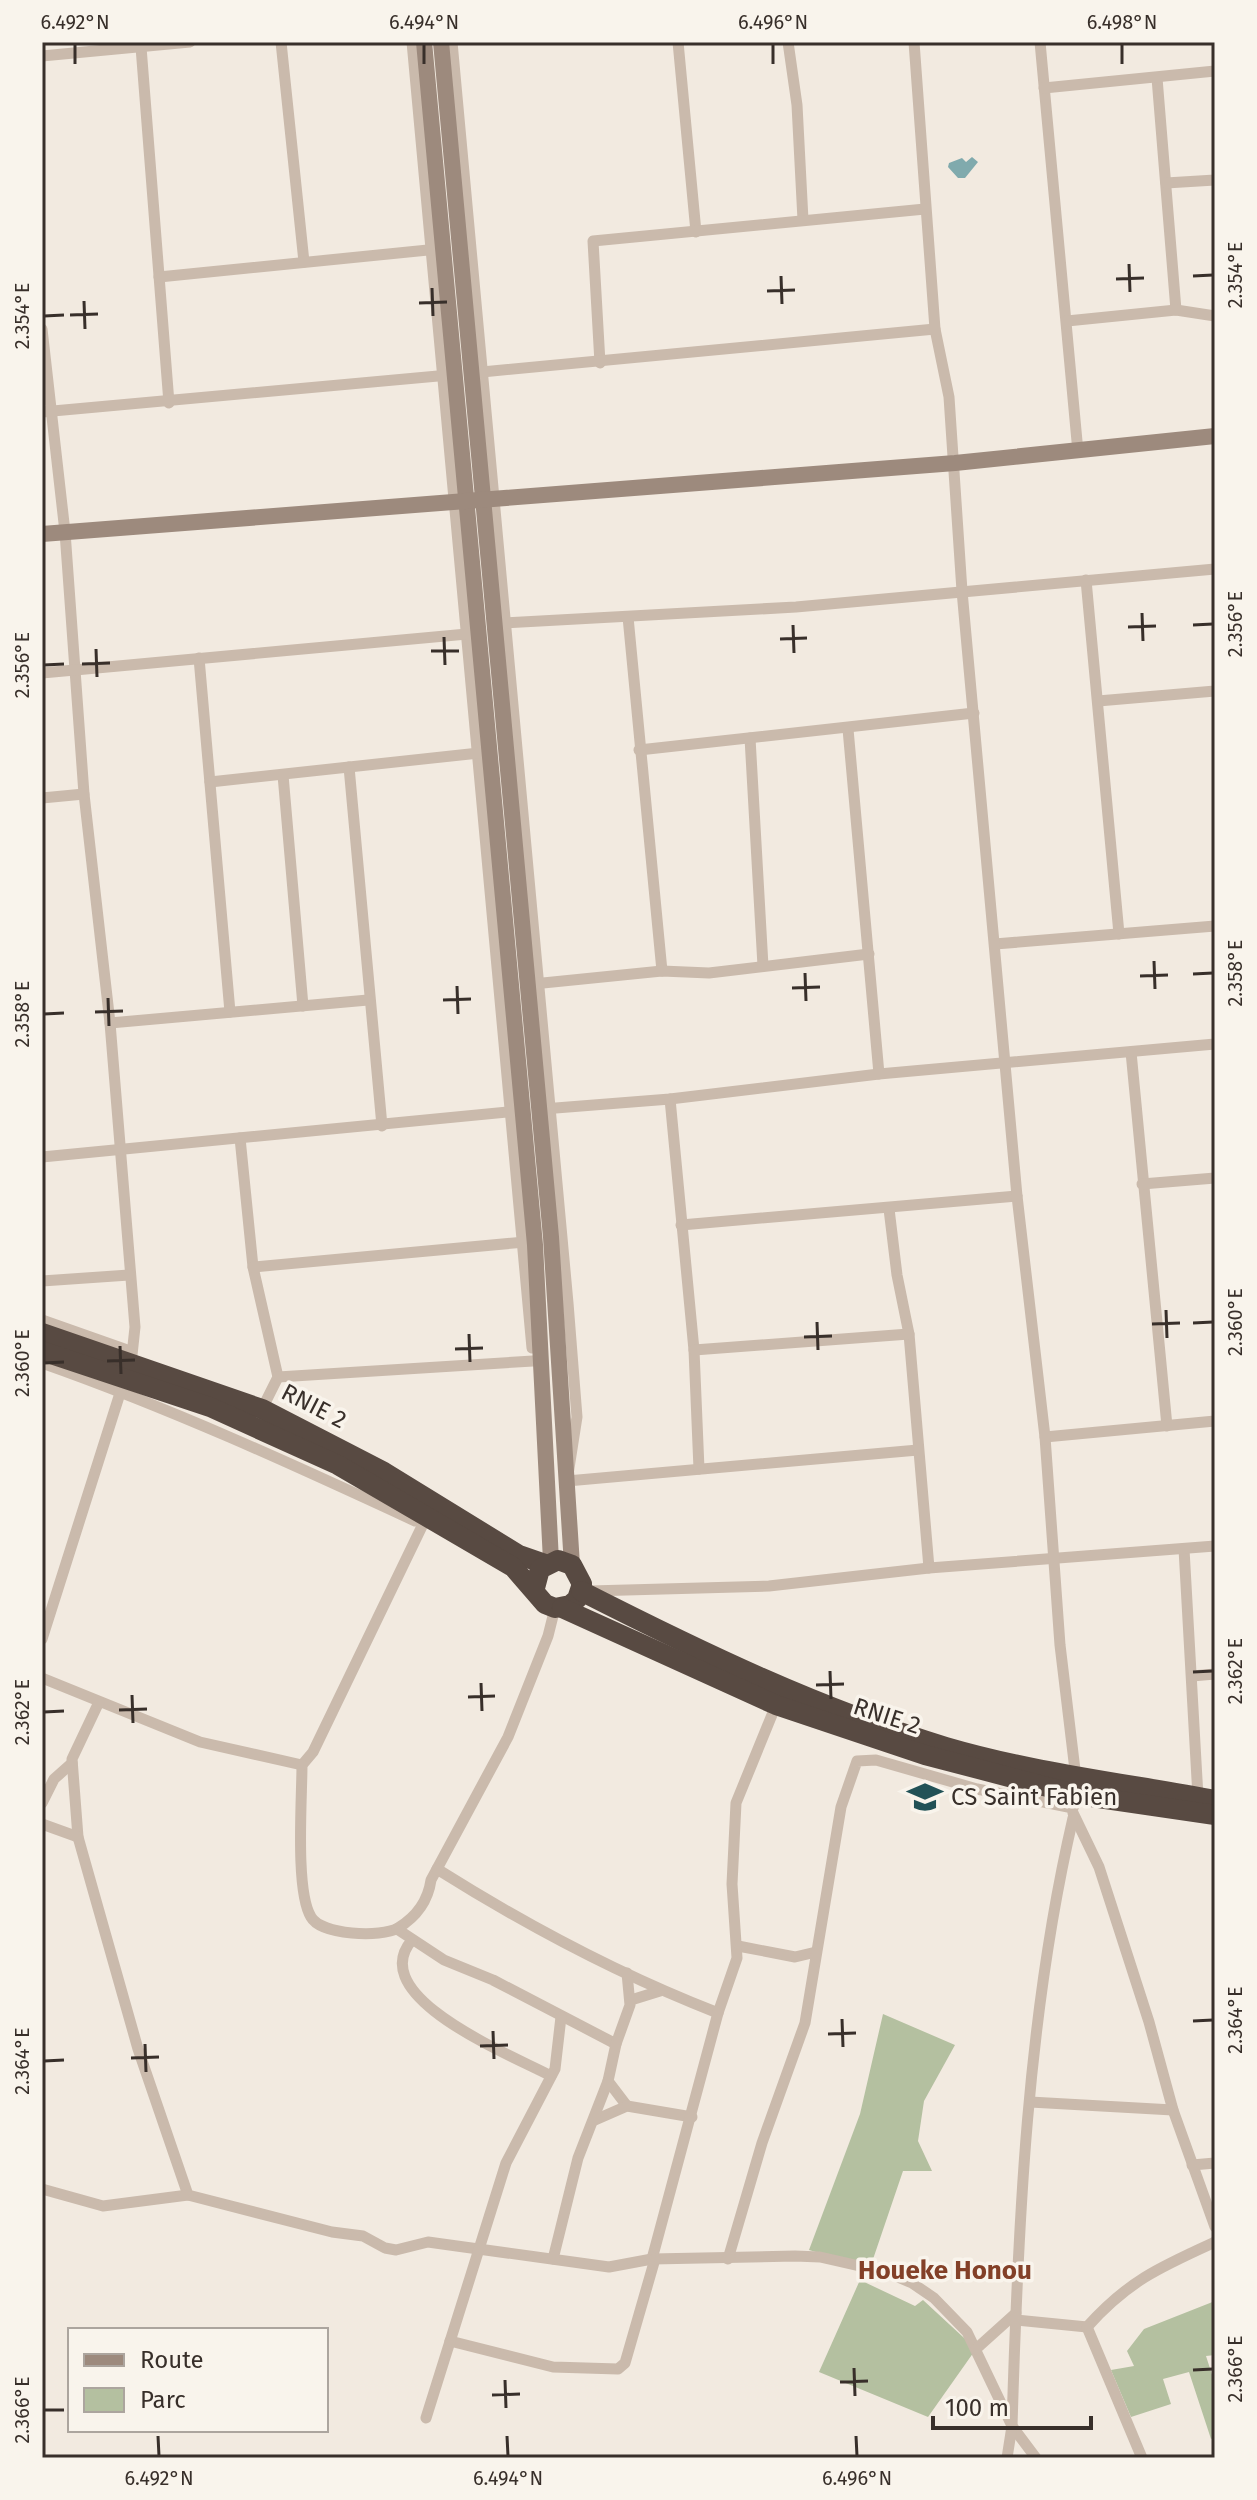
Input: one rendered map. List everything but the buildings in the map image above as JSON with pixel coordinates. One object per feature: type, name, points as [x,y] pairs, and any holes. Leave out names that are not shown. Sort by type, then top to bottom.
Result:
[{"type":"highway","name":"RNIE 2","points":[[42,1333],[338,1465],[428,1521],[513,1567],[535,1588],[538,1597],[558,1608],[776,1705],[1076,1800],[1215,1815]]},
{"type":"highway","name":"RNIE 2","points":[[42,1351],[262,1409],[384,1472],[519,1555],[548,1563],[572,1565]]},
{"type":"highway","points":[[535,1588],[537,1575],[548,1563]]},
{"type":"highway","points":[[558,1608],[577,1599],[581,1591],[581,1576],[572,1565]]},
{"type":"highway","name":"RNIE 2","points":[[581,1591],[684,1643],[848,1713],[948,1747],[1076,1800],[1206,1799]]},
{"type":"main road","points":[[424,42],[448,375],[474,500],[533,984],[531,1110],[548,1482],[548,1563]]},
{"type":"main road","points":[[441,42],[474,500],[567,1481],[572,1565]]},
{"type":"main road","points":[[42,534],[955,463],[1215,436]]},
{"type":"street","points":[[42,56],[190,42]]},
{"type":"street","points":[[281,42],[304,262]]},
{"type":"street","points":[[159,277],[438,249],[412,42]]},
{"type":"street","points":[[452,42],[482,372],[467,634],[479,753],[531,1110],[525,1242],[538,1435],[548,1482]]},
{"type":"street","points":[[678,42],[696,232]]},
{"type":"street","points":[[788,42],[797,105],[803,220]]},
{"type":"street","points":[[914,42],[935,329],[949,397],[962,591],[1017,1196],[1045,1437],[1051,1561],[1076,1800],[1173,2110],[1215,2227]]},
{"type":"street","points":[[1040,42],[1078,452]]},
{"type":"street","points":[[141,47],[169,403]]},
{"type":"street","points":[[1044,88],[1215,71]]},
{"type":"street","points":[[1157,78],[1176,310]]},
{"type":"street","points":[[1166,183],[1215,180]]},
{"type":"street","points":[[600,363],[593,241],[925,209]]},
{"type":"street","points":[[1067,321],[1176,310],[1215,316]]},
{"type":"street","points":[[42,329],[46,412],[65,532],[84,794],[110,1023],[135,1327],[127,1372],[47,1609],[42,1639]]},
{"type":"street","points":[[482,372],[935,329]]},
{"type":"street","points":[[46,412],[448,375]]},
{"type":"street","points":[[474,500],[505,623],[533,984],[662,971],[709,973],[869,954]]},
{"type":"street","points":[[505,623],[796,607],[1215,569]]},
{"type":"street","points":[[1086,580],[1119,934]]},
{"type":"street","points":[[628,617],[662,971]]},
{"type":"street","points":[[42,673],[467,634]]},
{"type":"street","points":[[199,658],[230,1012]]},
{"type":"street","points":[[1098,701],[1215,691]]},
{"type":"street","points":[[639,750],[974,713]]},
{"type":"street","points":[[848,729],[879,1074]]},
{"type":"street","points":[[750,738],[763,966]]},
{"type":"street","points":[[210,782],[479,753]]},
{"type":"street","points":[[349,767],[368,1000],[382,1126]]},
{"type":"street","points":[[283,775],[303,1006]]},
{"type":"street","points":[[42,798],[84,794]]},
{"type":"street","points":[[995,944],[1215,926]]},
{"type":"street","points":[[110,1023],[368,1000]]},
{"type":"street","points":[[42,1157],[122,1152],[240,1138],[670,1099],[879,1074],[1215,1044]]},
{"type":"street","points":[[1131,1052],[1167,1426]]},
{"type":"street","points":[[670,1099],[694,1350],[699,1469]]},
{"type":"street","points":[[240,1138],[253,1267],[278,1377],[262,1409]]},
{"type":"street","points":[[1142,1184],[1215,1178]]},
{"type":"street","points":[[681,1225],[1017,1196]]},
{"type":"street","points":[[889,1209],[897,1275],[909,1334],[929,1568]]},
{"type":"street","points":[[253,1267],[525,1242]]},
{"type":"street","points":[[42,1281],[129,1275]]},
{"type":"street","points":[[42,1320],[127,1372]]},
{"type":"street","points":[[694,1350],[909,1334]]},
{"type":"street","points":[[278,1377],[533,1361]]},
{"type":"street","points":[[42,1363],[127,1372]]},
{"type":"street","points":[[1045,1437],[1215,1421]]},
{"type":"street","points":[[567,1481],[918,1450]]},
{"type":"street","points":[[428,1521],[313,1752],[302,1765],[302,1859],[309,1915],[315,1923],[339,1931],[373,1934],[397,1929],[425,1902],[437,1869],[508,1737],[558,1608]]},
{"type":"street","points":[[581,1591],[769,1586],[929,1568],[1215,1546]]},
{"type":"street","points":[[1184,1549],[1192,1676],[1206,1799]]},
{"type":"street","points":[[1192,1676],[1215,1674]]},
{"type":"street","points":[[42,1678],[225,1750],[302,1765]]},
{"type":"street","points":[[42,1803],[54,1779],[72,1763],[99,1702]]},
{"type":"street","points":[[450,2341],[553,2367],[618,2369],[625,2363],[738,1946],[732,1884],[736,1803],[776,1705]]},
{"type":"street","points":[[728,2259],[762,2143],[799,2042],[841,1807],[857,1761],[863,1758],[876,1760],[990,1792],[1076,1800]]},
{"type":"street","points":[[72,1763],[78,1837],[138,2049],[188,2195]]},
{"type":"street","points":[[1007,2458],[1012,2426],[1030,2102],[1052,1911],[1076,1800]]},
{"type":"street","points":[[42,1824],[78,1837]]},
{"type":"street","points":[[437,1869],[512,1916],[660,1991],[718,2013]]},
{"type":"street","points":[[397,1929],[444,1960],[493,1980],[616,2044]]},
{"type":"street","points":[[412,1940],[403,1949],[403,1964],[409,1989],[418,2001],[551,2076]]},
{"type":"street","points":[[738,1946],[795,1957],[816,1952]]},
{"type":"street","points":[[553,2259],[578,2158],[595,2120],[631,2000],[627,1973]]},
{"type":"street","points":[[631,2000],[660,1991]]},
{"type":"street","points":[[426,2418],[506,2163],[551,2076],[560,2051],[561,2017]]},
{"type":"street","points":[[608,2081],[627,2106]]},
{"type":"street","points":[[1030,2102],[1173,2110]]},
{"type":"street","points":[[595,2120],[627,2106],[692,2117]]},
{"type":"street","points":[[1192,2165],[1215,2163]]},
{"type":"street","points":[[42,2189],[103,2206],[188,2195],[332,2232],[363,2236],[385,2248],[396,2250],[428,2242],[600,2267],[654,2259],[820,2257],[886,2272],[912,2283],[951,2313],[976,2349],[1012,2426],[1036,2458]]},
{"type":"street","points":[[1087,2327],[1113,2298],[1147,2273],[1215,2242]]},
{"type":"street","points":[[976,2349],[1016,2316],[1087,2327]]},
{"type":"street","points":[[1087,2327],[1142,2458]]},
{"type":"green space","points":[[883,2014],[955,2045],[924,2101],[918,2141],[932,2171],[903,2171],[870,2268],[809,2250],[860,2114]]},
{"type":"green space","points":[[860,2280],[915,2306],[923,2300],[976,2349],[928,2417],[819,2372]]},
{"type":"green space","points":[[1215,2301],[1215,2355],[1206,2356],[1215,2384],[1215,2437],[1211,2439],[1189,2372],[1163,2379],[1171,2404],[1131,2417],[1111,2370],[1134,2366],[1127,2351],[1144,2329]]},
{"type":"water","points":[[972,157],[978,162],[965,178],[958,178],[948,167],[949,163],[962,158],[966,162]]},
{"type":"place","name":"CS Saint Fabien","points":[[925,1797]]},
{"type":"district","name":"Houeke Honou","points":[[945,2270]]}]
